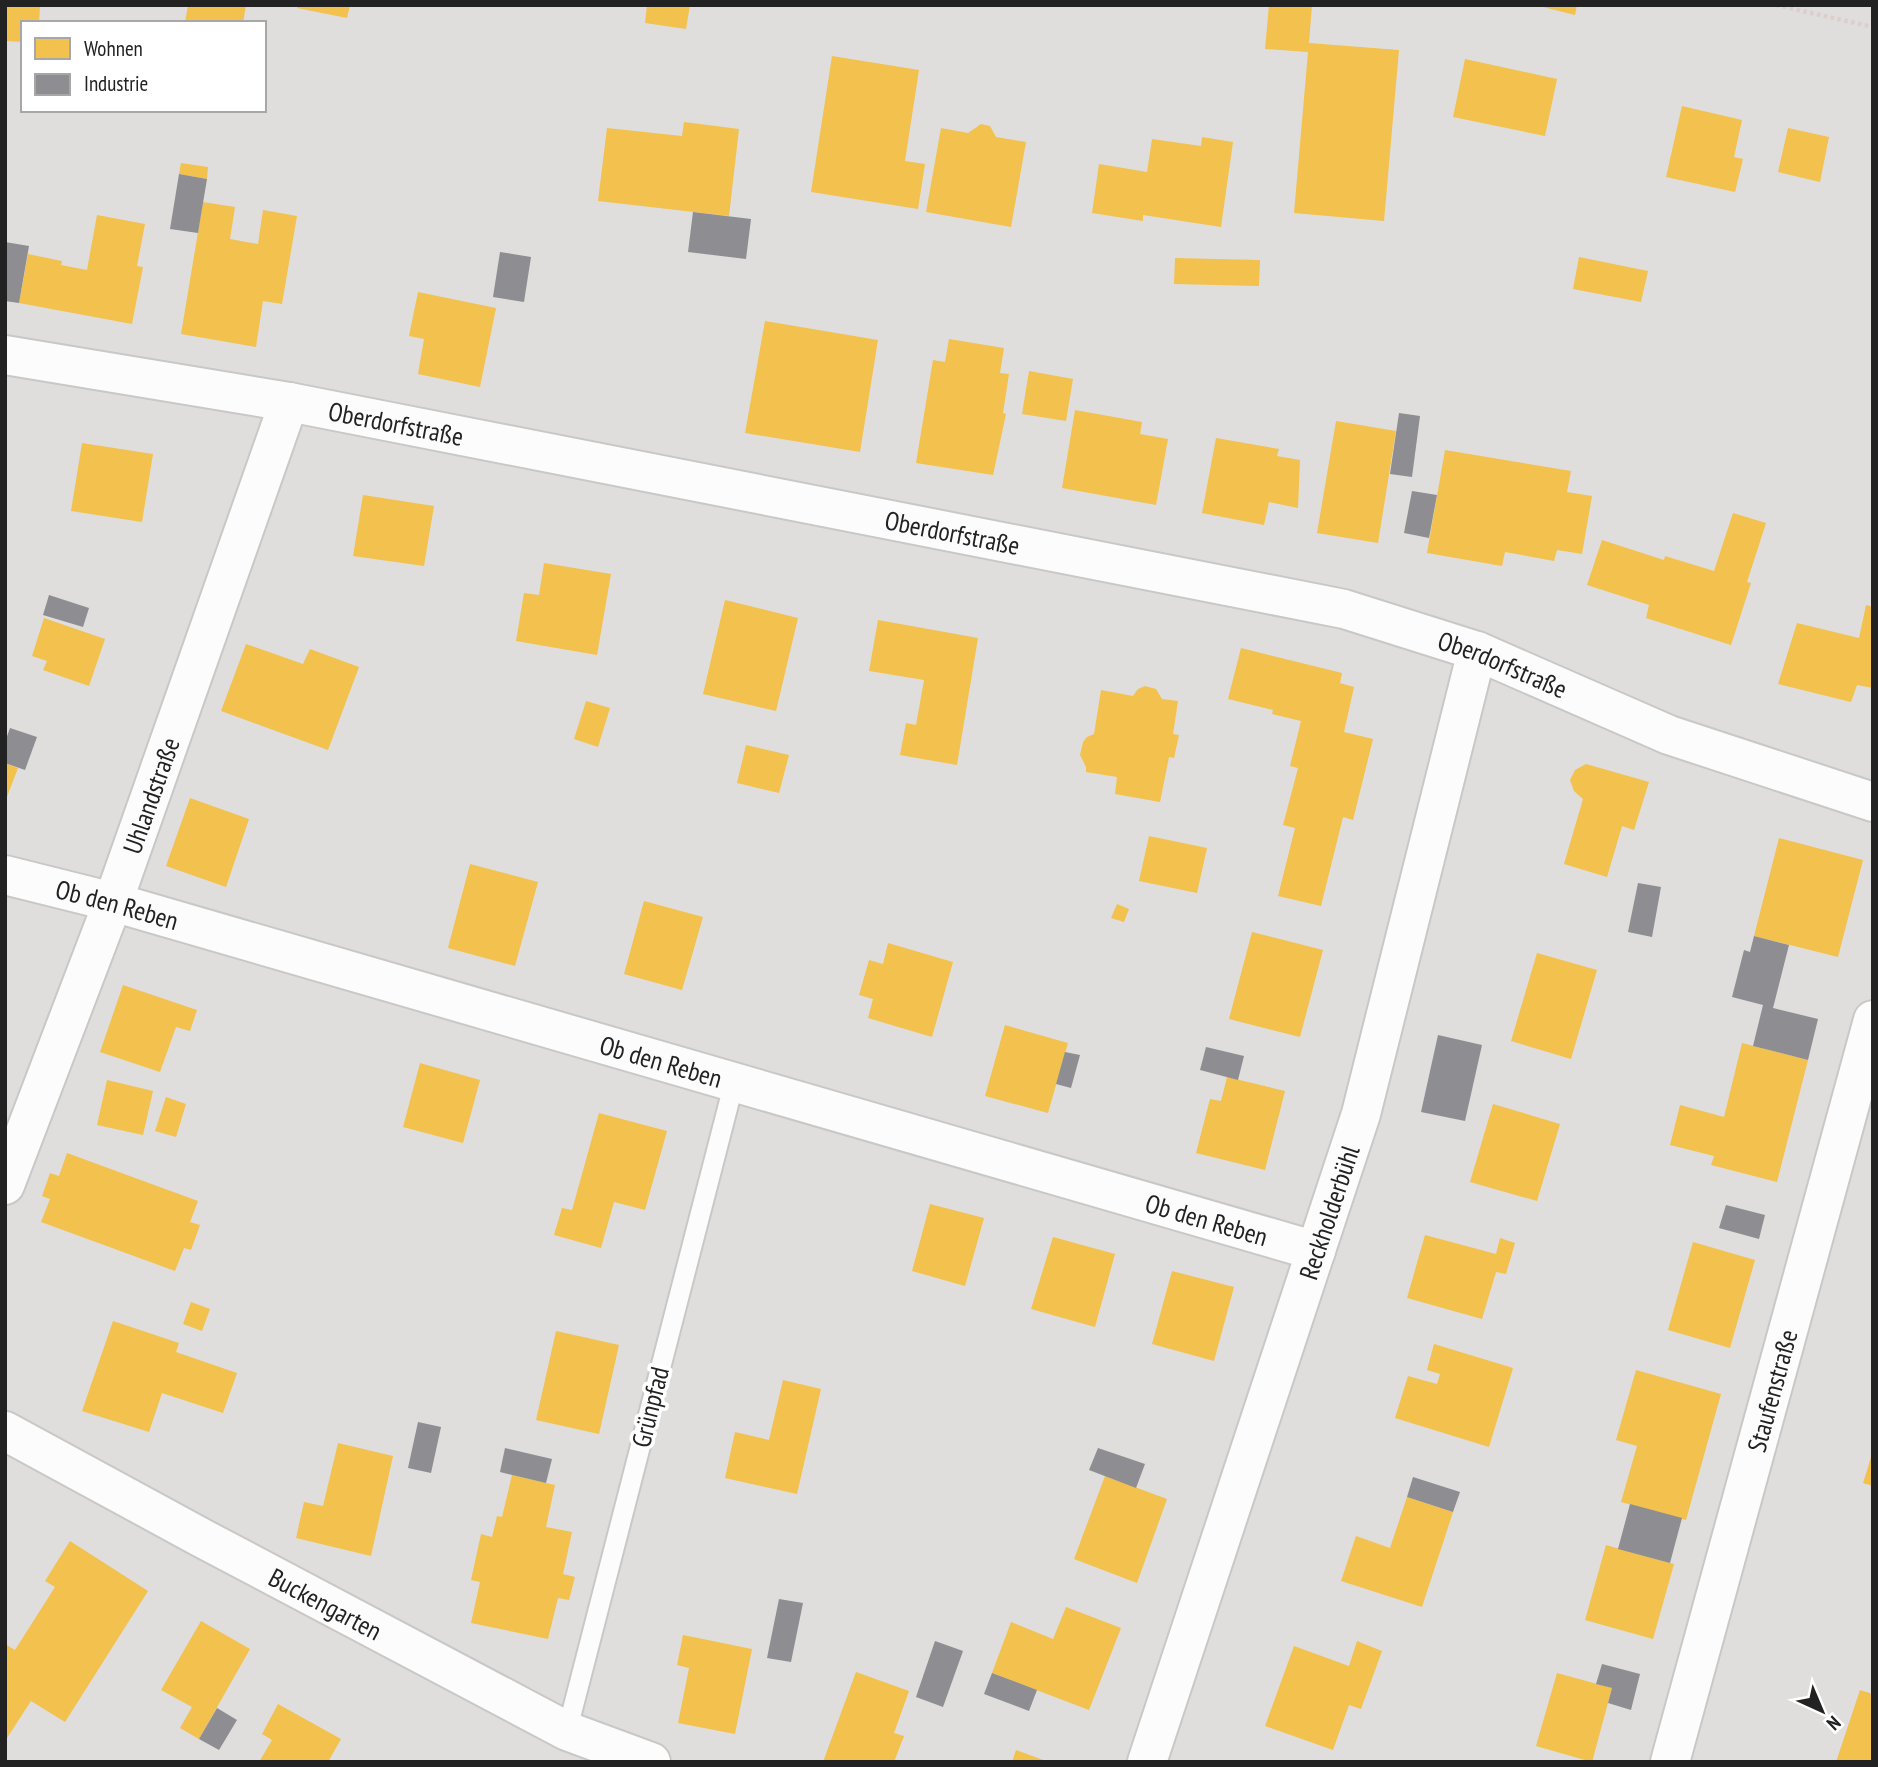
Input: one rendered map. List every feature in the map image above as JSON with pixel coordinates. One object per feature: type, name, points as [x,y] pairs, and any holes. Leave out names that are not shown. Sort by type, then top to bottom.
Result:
[{"type":"street","name":"Oberdorfstraße","points":[[5,355],[289,401],[1344,608],[1477,651],[1669,736],[1873,802]]},
{"type":"street","name":"Uhlandstraße","points":[[5,1185],[113,902],[289,401]]},
{"type":"street","name":"Reckholderbühl","points":[[1147,1762],[1361,1114],[1477,651]]},
{"type":"street","name":"Ob den Reben","points":[[5,875],[113,902],[1317,1251]]},
{"type":"street","name":"Staufenstraße","points":[[1670,1762],[1873,1020]]},
{"type":"street","name":"Buckengarten","points":[[5,1431],[567,1731],[651,1762]]},
{"type":"lane","name":"Grünpfad","points":[[567,1731],[734,1083]]},
{"type":"path","points":[[1776,5],[1873,27]]},
{"type":"shaded area","points":[[5,5],[1873,5],[1873,1762],[5,1762]]},
{"type":"building: Wohnen","points":[[5,5],[40,5],[39,21],[21,21],[21,42],[5,41]]},
{"type":"building: Wohnen","points":[[188,5],[246,5],[243,21],[185,21]]},
{"type":"building: Wohnen","points":[[298,5],[350,5],[347,18],[297,8]]},
{"type":"building: Wohnen","points":[[647,5],[690,5],[686,29],[645,23]]},
{"type":"building: Wohnen","points":[[1269,5],[1312,5],[1309,43],[1399,50],[1384,221],[1294,213],[1308,52],[1265,49]]},
{"type":"building: Wohnen","points":[[1535,5],[1577,5],[1575,15]]},
{"type":"building: Wohnen","points":[[832,56],[919,70],[905,161],[925,164],[918,209],[811,192]]},
{"type":"building: Wohnen","points":[[1465,59],[1557,79],[1545,136],[1453,117]]},
{"type":"building: Wohnen","points":[[1682,106],[1742,120],[1734,157],[1743,159],[1735,192],[1666,177]]},
{"type":"building: Wohnen","points":[[684,122],[739,129],[729,216],[598,201],[607,128],[682,136]]},
{"type":"building: Wohnen","points":[[981,124],[990,126],[996,137],[1026,142],[1011,227],[926,212],[941,128],[968,133]]},
{"type":"building: Wohnen","points":[[1788,128],[1829,137],[1820,182],[1778,172]]},
{"type":"building: Wohnen","points":[[1202,137],[1233,142],[1221,227],[1143,215],[1143,221],[1092,213],[1099,164],[1147,172],[1152,139],[1201,146]]},
{"type":"building: Wohnen","points":[[181,163],[208,167],[207,179],[179,174]]},
{"type":"building: Wohnen","points":[[203,202],[235,207],[230,239],[258,244],[263,210],[297,216],[282,304],[263,301],[256,347],[181,334]]},
{"type":"building: Wohnen","points":[[97,215],[145,224],[137,266],[143,267],[132,324],[19,303],[28,254],[62,261],[61,265],[87,270]]},
{"type":"building: Wohnen","points":[[1579,257],[1648,271],[1641,302],[1573,289]]},
{"type":"building: Wohnen","points":[[1175,258],[1260,260],[1259,286],[1174,284]]},
{"type":"building: Wohnen","points":[[418,292],[496,308],[480,387],[418,374],[424,339],[409,336]]},
{"type":"building: Wohnen","points":[[765,321],[878,340],[860,452],[745,433]]},
{"type":"building: Wohnen","points":[[949,339],[1004,348],[1000,373],[1009,374],[1003,413],[1006,414],[993,475],[916,463],[933,360],[945,362]]},
{"type":"building: Wohnen","points":[[1029,371],[1073,379],[1066,421],[1022,414]]},
{"type":"building: Wohnen","points":[[1075,410],[1142,422],[1140,434],[1168,439],[1156,505],[1062,488]]},
{"type":"building: Wohnen","points":[[1336,421],[1396,431],[1378,543],[1317,533]]},
{"type":"building: Wohnen","points":[[1216,438],[1279,449],[1277,456],[1300,460],[1298,508],[1269,502],[1264,525],[1202,513]]},
{"type":"building: Wohnen","points":[[82,443],[153,454],[142,522],[71,511]]},
{"type":"building: Wohnen","points":[[1445,450],[1571,471],[1567,492],[1592,496],[1582,554],[1557,550],[1554,561],[1505,552],[1502,566],[1427,553]]},
{"type":"building: Wohnen","points":[[363,495],[434,506],[424,566],[353,556]]},
{"type":"building: Wohnen","points":[[1733,513],[1766,523],[1747,582],[1751,583],[1731,645],[1646,618],[1649,605],[1587,585],[1602,540],[1664,560],[1665,556],[1714,571]]},
{"type":"building: Wohnen","points":[[544,563],[611,574],[597,655],[516,641],[524,593],[539,595]]},
{"type":"building: Wohnen","points":[[725,600],[798,618],[776,711],[703,694]]},
{"type":"building: Wohnen","points":[[1866,605],[1873,607],[1873,688],[1857,685],[1851,702],[1778,684],[1797,623],[1859,638]]},
{"type":"building: Wohnen","points":[[44,618],[105,639],[89,686],[43,670],[47,661],[32,656]]},
{"type":"building: Wohnen","points":[[878,620],[978,638],[957,765],[900,755],[906,723],[916,725],[924,680],[869,671]]},
{"type":"building: Wohnen","points":[[246,644],[303,664],[310,649],[359,667],[328,750],[221,711]]},
{"type":"building: Wohnen","points":[[1241,648],[1342,673],[1340,683],[1354,687],[1344,732],[1373,739],[1353,820],[1343,817],[1321,906],[1278,896],[1295,828],[1283,825],[1298,768],[1290,766],[1301,721],[1272,714],[1273,710],[1228,699]]},
{"type":"building: Wohnen","points":[[1145,686],[1156,689],[1162,699],[1178,701],[1173,734],[1179,735],[1174,758],[1169,757],[1160,802],[1115,794],[1117,777],[1086,772],[1080,755],[1083,742],[1094,734],[1101,690],[1133,696],[1138,689]]},
{"type":"building: Wohnen","points":[[586,701],[610,708],[598,747],[574,739]]},
{"type":"building: Wohnen","points":[[746,745],[789,755],[779,793],[737,783]]},
{"type":"building: Wohnen","points":[[5,763],[18,768],[5,802]]},
{"type":"building: Wohnen","points":[[1586,764],[1649,782],[1634,830],[1622,826],[1607,877],[1564,864],[1583,799],[1574,791],[1570,780],[1575,770]]},
{"type":"building: Wohnen","points":[[190,798],[249,819],[226,887],[166,866]]},
{"type":"building: Wohnen","points":[[1149,836],[1207,848],[1197,893],[1139,881]]},
{"type":"building: Wohnen","points":[[1779,838],[1863,860],[1838,957],[1754,936]]},
{"type":"building: Wohnen","points":[[470,864],[538,882],[515,966],[448,948]]},
{"type":"building: Wohnen","points":[[644,901],[703,917],[682,990],[624,974]]},
{"type":"building: Wohnen","points":[[1117,904],[1129,909],[1124,922],[1111,918]]},
{"type":"building: Wohnen","points":[[1252,932],[1323,950],[1300,1037],[1229,1019]]},
{"type":"building: Wohnen","points":[[888,943],[953,962],[932,1037],[868,1018],[873,999],[859,995],[869,960],[883,964]]},
{"type":"building: Wohnen","points":[[1537,953],[1597,970],[1571,1059],[1511,1041]]},
{"type":"building: Wohnen","points":[[123,985],[197,1010],[190,1031],[176,1027],[160,1072],[100,1052]]},
{"type":"building: Wohnen","points":[[1005,1025],[1068,1043],[1048,1113],[985,1096]]},
{"type":"building: Wohnen","points":[[1742,1043],[1808,1060],[1777,1182],[1711,1165],[1714,1156],[1670,1145],[1680,1105],[1724,1117]]},
{"type":"building: Wohnen","points":[[420,1063],[480,1080],[463,1143],[403,1127]]},
{"type":"building: Wohnen","points":[[1227,1077],[1285,1091],[1265,1170],[1196,1153],[1210,1099],[1221,1101]]},
{"type":"building: Wohnen","points":[[107,1080],[153,1091],[143,1135],[97,1125]]},
{"type":"building: Wohnen","points":[[166,1097],[186,1104],[176,1137],[155,1131]]},
{"type":"building: Wohnen","points":[[1493,1104],[1560,1124],[1537,1201],[1470,1182]]},
{"type":"building: Wohnen","points":[[599,1113],[667,1131],[645,1210],[614,1202],[601,1248],[554,1235],[562,1208],[572,1210]]},
{"type":"building: Wohnen","points":[[67,1153],[198,1201],[190,1222],[200,1225],[191,1250],[184,1248],[175,1271],[41,1222],[50,1199],[42,1196],[50,1173],[59,1176]]},
{"type":"building: Wohnen","points":[[930,1204],[984,1218],[965,1286],[912,1271]]},
{"type":"building: Wohnen","points":[[1425,1235],[1496,1254],[1500,1238],[1515,1243],[1506,1274],[1496,1272],[1482,1319],[1407,1298]]},
{"type":"building: Wohnen","points":[[1053,1237],[1115,1254],[1095,1327],[1031,1309]]},
{"type":"building: Wohnen","points":[[1693,1242],[1755,1260],[1730,1348],[1668,1330]]},
{"type":"building: Wohnen","points":[[1172,1271],[1234,1287],[1214,1361],[1152,1344]]},
{"type":"building: Wohnen","points":[[191,1302],[210,1309],[202,1331],[183,1324]]},
{"type":"building: Wohnen","points":[[113,1321],[179,1343],[176,1352],[237,1373],[223,1413],[162,1393],[149,1432],[82,1411]]},
{"type":"building: Wohnen","points":[[556,1331],[619,1345],[599,1434],[536,1420]]},
{"type":"building: Wohnen","points":[[1434,1344],[1513,1368],[1489,1447],[1395,1418],[1408,1376],[1437,1384],[1440,1374],[1427,1370]]},
{"type":"building: Wohnen","points":[[1636,1370],[1721,1394],[1686,1520],[1621,1502],[1637,1446],[1616,1440]]},
{"type":"building: Wohnen","points":[[783,1380],[821,1389],[797,1494],[725,1478],[735,1432],[769,1440]]},
{"type":"building: Wohnen","points":[[338,1443],[393,1456],[371,1556],[296,1538],[304,1502],[323,1506]]},
{"type":"building: Wohnen","points":[[1873,1455],[1873,1486],[1863,1483]]},
{"type":"building: Wohnen","points":[[512,1475],[555,1485],[546,1527],[572,1532],[563,1574],[575,1577],[569,1600],[558,1598],[548,1639],[471,1623],[480,1582],[471,1580],[481,1534],[492,1537],[497,1516],[502,1517]]},
{"type":"building: Wohnen","points":[[1105,1476],[1167,1499],[1137,1583],[1074,1559]]},
{"type":"building: Wohnen","points":[[1407,1497],[1453,1512],[1422,1607],[1341,1581],[1356,1536],[1390,1548]]},
{"type":"building: Wohnen","points":[[70,1541],[148,1591],[65,1722],[31,1701],[5,1741],[5,1644],[15,1650],[55,1587],[45,1581]]},
{"type":"building: Wohnen","points":[[1606,1545],[1674,1564],[1653,1639],[1585,1620]]},
{"type":"building: Wohnen","points":[[1066,1607],[1121,1628],[1089,1710],[992,1673],[1011,1622],[1053,1639]]},
{"type":"building: Wohnen","points":[[201,1621],[250,1649],[199,1739],[180,1728],[192,1707],[161,1690]]},
{"type":"building: Wohnen","points":[[683,1635],[752,1649],[735,1734],[678,1723],[689,1668],[677,1665]]},
{"type":"building: Wohnen","points":[[1357,1641],[1382,1651],[1361,1709],[1349,1705],[1333,1750],[1265,1726],[1294,1646],[1349,1666]]},
{"type":"building: Wohnen","points":[[856,1672],[909,1691],[894,1733],[904,1736],[894,1762],[823,1762]]},
{"type":"building: Wohnen","points":[[1557,1673],[1612,1688],[1592,1762],[1536,1746]]},
{"type":"building: Wohnen","points":[[1860,1690],[1873,1694],[1873,1762],[1836,1762]]},
{"type":"building: Wohnen","points":[[278,1704],[341,1739],[328,1762],[259,1762],[272,1740],[262,1734]]},
{"type":"building: Wohnen","points":[[1016,1750],[1046,1761],[1046,1762],[1012,1762]]},
{"type":"building: Industrie","points":[[179,174],[207,179],[198,233],[170,229]]},
{"type":"building: Industrie","points":[[693,212],[751,219],[746,259],[688,252]]},
{"type":"building: Industrie","points":[[5,242],[29,246],[19,303],[5,301]]},
{"type":"building: Industrie","points":[[500,252],[531,257],[524,302],[493,297]]},
{"type":"building: Industrie","points":[[1399,413],[1420,416],[1412,477],[1390,474]]},
{"type":"building: Industrie","points":[[1412,491],[1437,495],[1429,538],[1404,533]]},
{"type":"building: Industrie","points":[[49,595],[89,608],[83,627],[43,615]]},
{"type":"building: Industrie","points":[[10,728],[37,737],[25,770],[5,763],[5,742]]},
{"type":"building: Industrie","points":[[1638,883],[1661,887],[1652,937],[1628,932]]},
{"type":"building: Industrie","points":[[1754,936],[1789,945],[1773,1008],[1818,1019],[1808,1060],[1753,1046],[1763,1005],[1732,997],[1744,950],[1750,952]]},
{"type":"building: Industrie","points":[[1438,1035],[1482,1045],[1465,1121],[1421,1112]]},
{"type":"building: Industrie","points":[[1206,1047],[1244,1056],[1238,1080],[1200,1070]]},
{"type":"building: Industrie","points":[[1065,1052],[1080,1055],[1071,1088],[1056,1084]]},
{"type":"building: Industrie","points":[[1726,1205],[1765,1215],[1759,1239],[1719,1228]]},
{"type":"building: Industrie","points":[[418,1422],[441,1427],[431,1473],[408,1468]]},
{"type":"building: Industrie","points":[[505,1448],[552,1459],[546,1483],[500,1472]]},
{"type":"building: Industrie","points":[[1098,1448],[1145,1464],[1136,1488],[1089,1470]]},
{"type":"building: Industrie","points":[[1413,1477],[1460,1492],[1453,1512],[1407,1497]]},
{"type":"building: Industrie","points":[[1630,1504],[1682,1518],[1670,1563],[1618,1549]]},
{"type":"building: Industrie","points":[[779,1599],[803,1603],[791,1662],[767,1658]]},
{"type":"building: Industrie","points":[[935,1641],[963,1651],[943,1707],[916,1697]]},
{"type":"building: Industrie","points":[[1602,1664],[1640,1674],[1631,1710],[1608,1703],[1612,1688],[1596,1684]]},
{"type":"building: Industrie","points":[[992,1673],[1037,1690],[1029,1711],[984,1694]]},
{"type":"building: Industrie","points":[[217,1708],[237,1720],[219,1750],[199,1739]]}]
